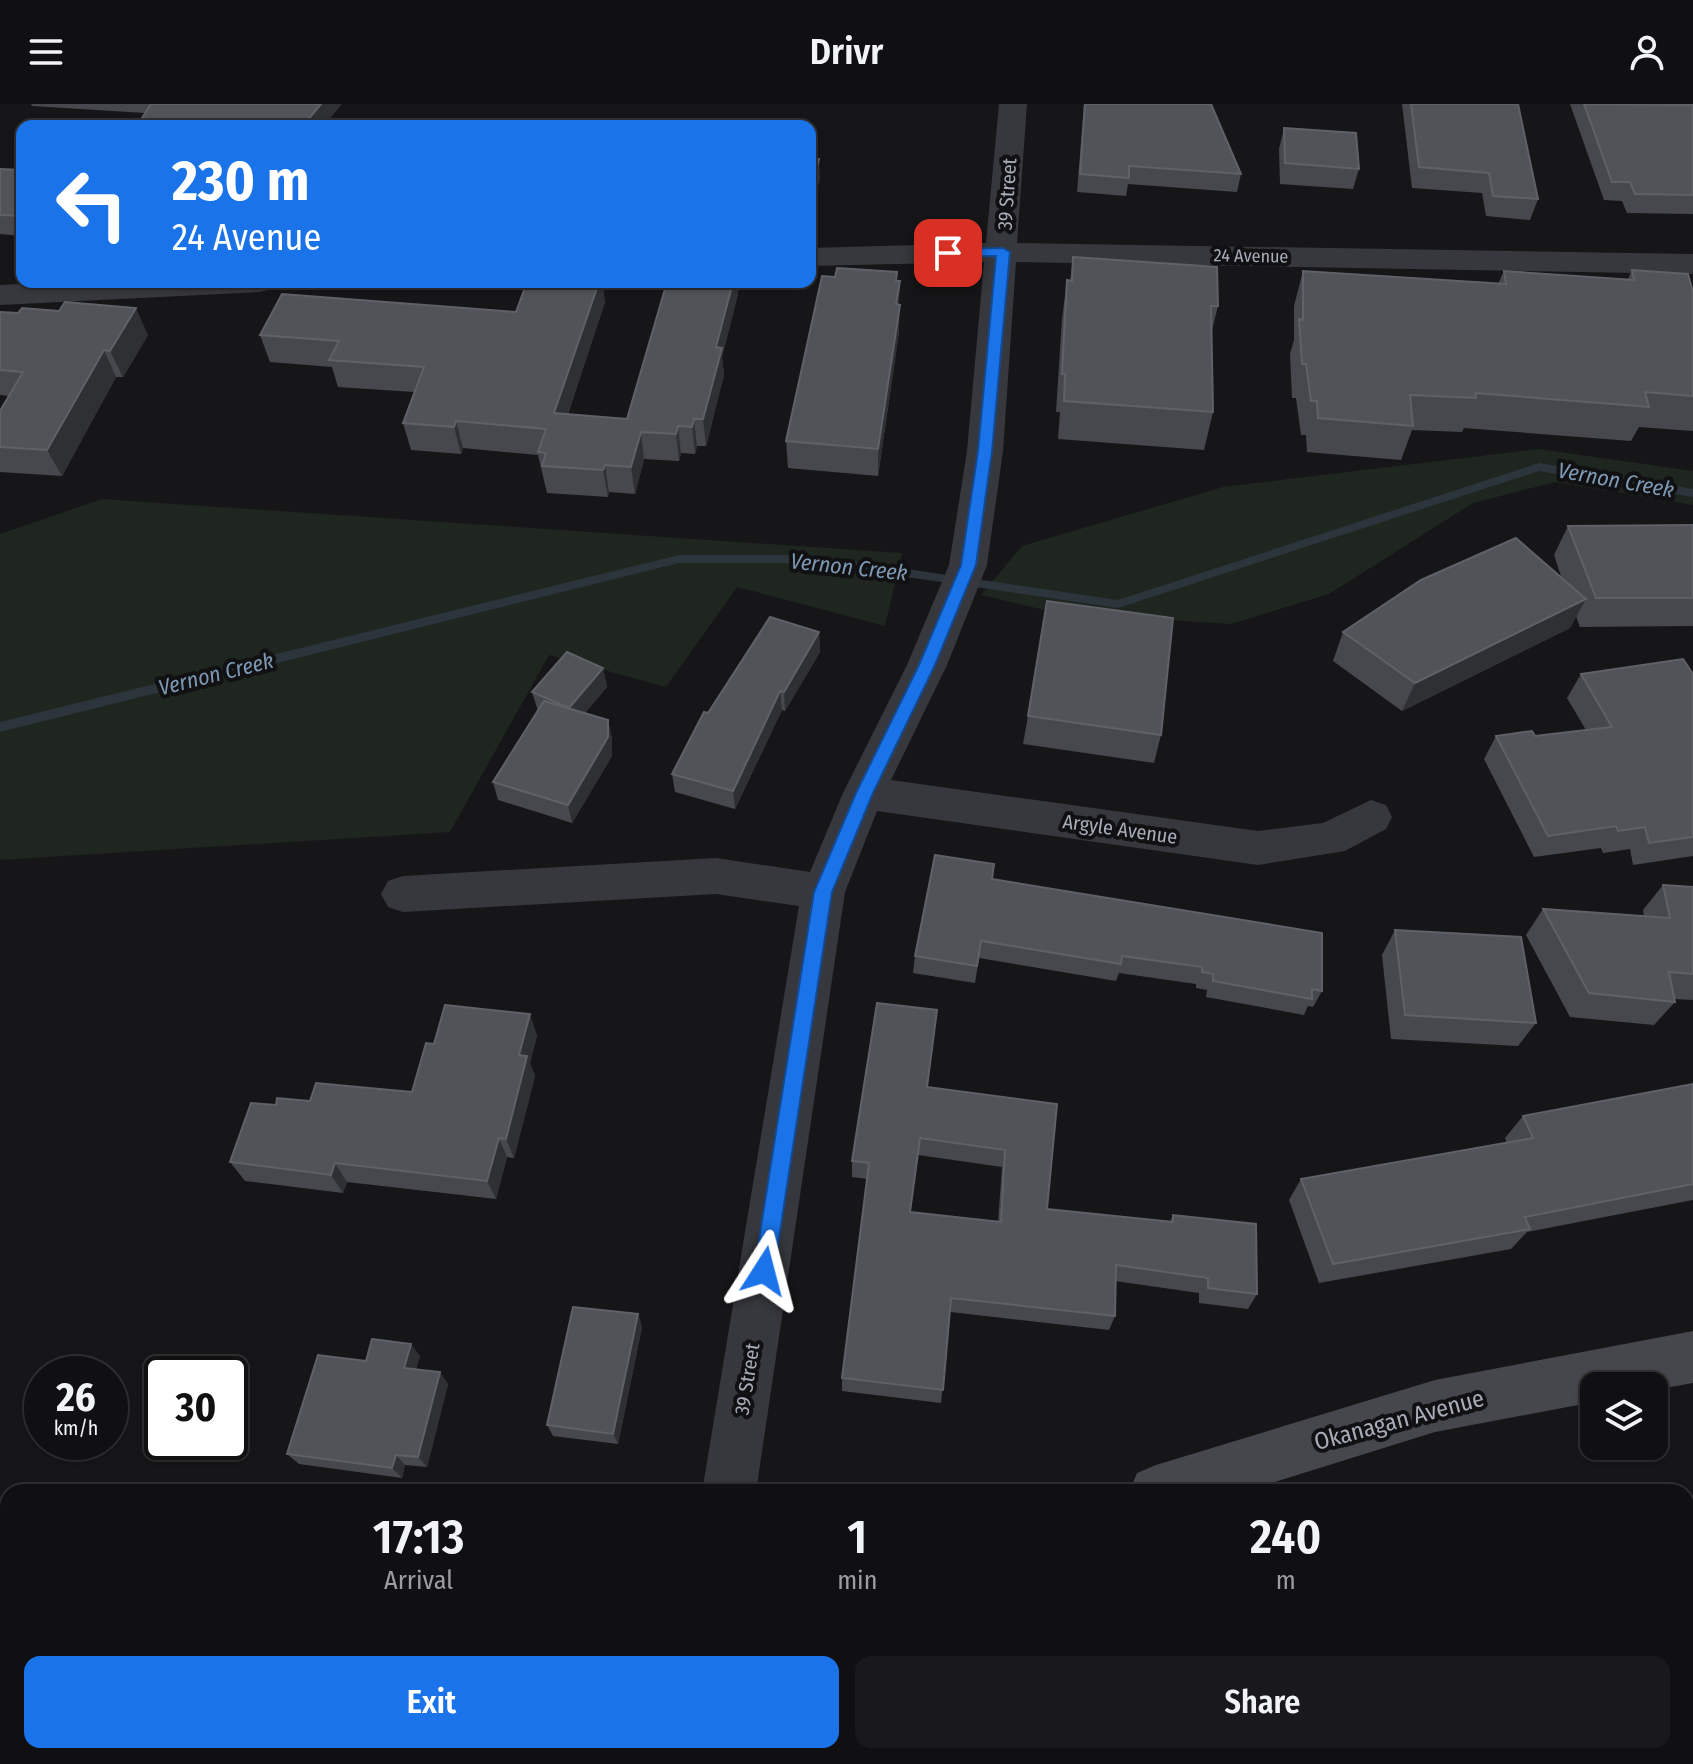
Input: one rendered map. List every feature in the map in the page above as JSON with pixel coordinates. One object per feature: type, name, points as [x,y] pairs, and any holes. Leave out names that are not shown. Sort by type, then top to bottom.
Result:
[{"type":"street","name":"39 Street","points":[[730,1484],[823,892],[864,793],[927,665],[968,565],[985,451],[1013,104]]},
{"type":"street","name":"24 Avenue","points":[[816,257],[1003,252],[1693,264]]},
{"type":"street","points":[[0,295],[140,288]]},
{"type":"street","name":"Argyle Avenue","points":[[864,793],[1258,848],[1330,839],[1371,817]]},
{"type":"street","points":[[403,894],[716,876],[823,892]]},
{"type":"street","name":"Okanagan Avenue","points":[[1182,1484],[1435,1406],[1693,1357]]},
{"type":"shaded area","points":[[1538,449],[1693,471],[1693,505],[1556,482],[1473,503],[1329,594],[1231,624],[1057,613],[981,595],[1022,546],[1223,487]]},
{"type":"shaded area","points":[[102,499],[902,553],[885,626],[737,587],[666,687],[549,655],[450,832],[0,860],[0,534]]},
{"type":"building","points":[[151,104],[321,104],[308,120],[141,120]]},
{"type":"building","points":[[1085,104],[1211,104],[1241,174],[1129,166],[1129,178],[1080,174]]},
{"type":"building","points":[[1411,104],[1518,104],[1538,199],[1493,196],[1489,173],[1419,167]]},
{"type":"building","points":[[1584,104],[1693,105],[1693,195],[1635,194],[1630,182],[1612,182]]},
{"type":"building","points":[[1284,128],[1356,133],[1359,169],[1285,163]]},
{"type":"building","points":[[0,169],[16,170],[16,216],[0,215]]},
{"type":"building","points":[[1073,257],[1217,267],[1218,306],[1211,306],[1213,412],[1064,401],[1065,374],[1062,374],[1067,280],[1072,281]]},
{"type":"building","points":[[837,268],[897,272],[896,281],[900,281],[896,304],[900,305],[878,449],[786,441],[822,276],[835,277]]},
{"type":"building","points":[[1632,270],[1688,274],[1693,292],[1693,396],[1645,392],[1649,407],[1475,393],[1476,398],[1410,395],[1413,426],[1318,418],[1317,401],[1311,401],[1306,364],[1302,364],[1299,319],[1303,320],[1303,271],[1506,284],[1504,271],[1634,280]]},
{"type":"building","points":[[525,288],[597,288],[554,413],[627,419],[665,288],[731,288],[716,347],[722,348],[703,419],[694,419],[692,427],[678,426],[676,434],[641,432],[631,467],[605,465],[603,470],[542,466],[546,453],[538,452],[546,429],[456,421],[454,427],[403,423],[424,367],[329,360],[339,341],[260,335],[282,294],[516,312]]},
{"type":"building","points":[[65,302],[136,308],[110,351],[104,350],[47,450],[0,447],[0,411],[23,372],[0,370],[0,312],[18,313],[22,308],[59,311]]},
{"type":"building","points":[[1693,525],[1693,598],[1596,598],[1568,526]]},
{"type":"building","points":[[1516,538],[1586,599],[1415,683],[1343,632],[1421,580]]},
{"type":"building","points":[[1047,601],[1173,618],[1161,735],[1028,716]]},
{"type":"building","points":[[770,617],[819,632],[784,692],[780,691],[733,791],[672,774],[704,712],[708,713]]},
{"type":"building","points":[[567,652],[603,668],[569,708],[532,692]]},
{"type":"building","points":[[1683,659],[1693,674],[1693,837],[1649,843],[1645,827],[1618,831],[1616,826],[1548,836],[1496,736],[1532,731],[1535,736],[1612,727],[1581,674]]},
{"type":"building","points":[[544,701],[608,720],[608,737],[568,805],[493,782]]},
{"type":"building","points":[[935,855],[994,864],[992,879],[1322,933],[1322,991],[1312,989],[1312,999],[1213,981],[1213,974],[1202,972],[1202,967],[1122,956],[1121,964],[981,941],[977,966],[915,956]]},
{"type":"building","points":[[1663,885],[1693,887],[1693,974],[1669,972],[1675,1002],[1589,993],[1543,909],[1670,918]]},
{"type":"building","points":[[1395,930],[1521,937],[1536,1023],[1405,1015]]},
{"type":"building","points":[[877,1003],[937,1010],[927,1087],[1057,1104],[1047,1209],[1173,1222],[1173,1215],[1256,1224],[1257,1294],[1208,1288],[1208,1278],[1116,1265],[1115,1316],[951,1298],[943,1390],[842,1378],[869,1163],[852,1161]],"holes":[[[920,1138],[1005,1150],[1001,1222],[910,1212]]]},
{"type":"building","points":[[445,1005],[530,1014],[519,1055],[527,1056],[506,1139],[499,1138],[487,1181],[335,1163],[331,1175],[230,1162],[251,1103],[276,1105],[277,1098],[310,1101],[316,1083],[412,1092],[426,1043],[434,1044]]},
{"type":"building","points":[[1693,1084],[1693,1184],[1525,1217],[1530,1229],[1333,1264],[1301,1179],[1533,1138],[1523,1116]]},
{"type":"building","points":[[573,1307],[638,1314],[613,1434],[547,1425]]},
{"type":"building","points":[[372,1339],[411,1344],[404,1368],[440,1372],[418,1457],[396,1455],[392,1468],[287,1454],[318,1355],[366,1361]]},
{"type":"waterway","name":"Vernon Creek","points":[[0,727],[679,559],[811,559],[1118,604],[1539,467],[1693,493]]},
{"type":"route","points":[[764,1271],[823,892],[864,793],[927,665],[968,565],[985,451],[1003,252],[948,253]]}]
